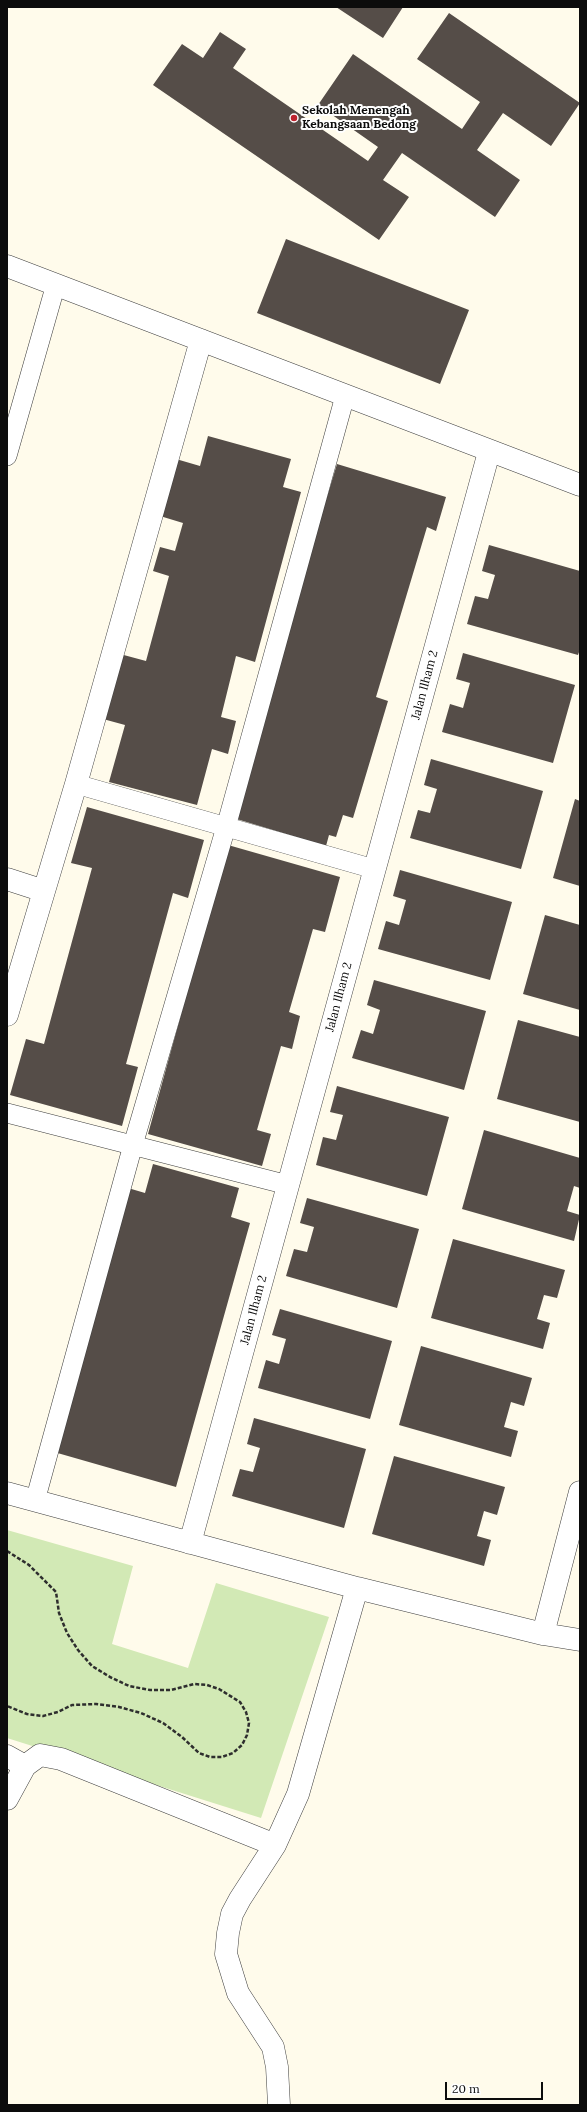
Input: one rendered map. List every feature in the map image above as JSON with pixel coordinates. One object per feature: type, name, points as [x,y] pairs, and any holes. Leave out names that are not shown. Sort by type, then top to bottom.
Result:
[{"type":"street","points":[[7,266],[489,452],[580,485]]},
{"type":"street","points":[[7,1015],[76,784],[201,340]]},
{"type":"street","name":"Jalan Ilham 2","points":[[190,1543],[489,452]]},
{"type":"street","points":[[7,879],[44,890]]},
{"type":"street","points":[[543,1634],[580,1492]]},
{"type":"street","points":[[7,1494],[356,1588],[543,1634],[580,1640]]},
{"type":"street","points":[[279,2105],[277,2067],[273,2047],[238,1993],[226,1954],[228,1932],[232,1914],[254,1876],[275,1845],[298,1794],[356,1588]]},
{"type":"street","points":[[7,1799],[16,1761],[40,1755],[61,1759],[275,1845]]},
{"type":"lane","points":[[7,456],[56,284]]},
{"type":"lane","points":[[35,1501],[133,1145],[226,827],[345,396]]},
{"type":"lane","points":[[76,784],[374,869]]},
{"type":"lane","points":[[7,1113],[288,1184]]},
{"type":"path","points":[[7,1551],[29,1565],[56,1592],[59,1613],[67,1633],[78,1650],[92,1666],[110,1678],[129,1686],[150,1690],[171,1690],[194,1684],[219,1688],[240,1702],[246,1712],[249,1723],[247,1735],[242,1745],[233,1753],[222,1757],[210,1757],[199,1753],[182,1737],[163,1724],[141,1713],[119,1707],[96,1704],[72,1705],[58,1712],[43,1716],[26,1714],[7,1706]]},
{"type":"green space","points":[[7,1530],[133,1566],[112,1644],[188,1668],[216,1583],[329,1617],[261,1818],[7,1738]]},
{"type":"building","points":[[336,7],[403,7],[383,38]]},
{"type":"building","points":[[449,13],[580,103],[551,146],[503,113],[477,150],[520,180],[495,217],[402,153],[383,180],[409,197],[379,240],[153,85],[182,44],[203,58],[220,32],[246,49],[233,68],[368,161],[378,147],[318,105],[353,54],[462,129],[480,102],[417,59]]},
{"type":"building","points":[[286,239],[469,310],[440,384],[257,313]]},
{"type":"building","points":[[208,436],[291,459],[283,487],[301,492],[255,662],[236,656],[221,717],[236,721],[228,754],[212,749],[197,805],[109,782],[125,725],[103,719],[120,654],[146,661],[169,576],[153,571],[160,547],[175,551],[183,523],[160,516],[176,459],[200,466]]},
{"type":"building","points":[[337,464],[446,497],[436,531],[427,527],[376,697],[388,701],[353,818],[343,815],[336,837],[329,835],[326,846],[230,817]]},
{"type":"building","points":[[489,545],[580,571],[580,649],[578,655],[467,624],[475,596],[488,599],[495,575],[482,571]]},
{"type":"building","points":[[463,653],[575,685],[553,763],[442,732],[450,704],[463,708],[470,683],[456,679]]},
{"type":"building","points":[[431,759],[543,791],[521,869],[410,838],[418,810],[430,813],[437,789],[424,785]]},
{"type":"building","points":[[575,799],[580,801],[580,886],[553,878]]},
{"type":"building","points":[[87,807],[204,840],[188,898],[173,893],[126,1064],[138,1067],[122,1126],[10,1095],[26,1039],[44,1044],[92,868],[71,863]]},
{"type":"building","points":[[228,845],[340,877],[325,932],[313,929],[289,1012],[300,1016],[292,1049],[281,1046],[257,1130],[271,1134],[262,1166],[148,1134]]},
{"type":"building","points":[[400,870],[512,902],[490,980],[378,949],[386,921],[399,925],[406,900],[393,896]]},
{"type":"building","points":[[545,915],[580,925],[580,1010],[523,994]]},
{"type":"building","points":[[374,980],[486,1011],[464,1090],[352,1058],[361,1030],[373,1034],[380,1010],[367,1005]]},
{"type":"building","points":[[518,1020],[580,1037],[580,1122],[497,1099]]},
{"type":"building","points":[[337,1086],[449,1117],[427,1196],[316,1165],[323,1137],[336,1140],[343,1115],[330,1112]]},
{"type":"building","points":[[484,1130],[580,1158],[580,1188],[574,1186],[567,1211],[580,1215],[574,1241],[462,1209]]},
{"type":"building","points":[[153,1164],[239,1188],[231,1217],[250,1223],[176,1487],[54,1452],[128,1188],[145,1193]]},
{"type":"building","points":[[307,1198],[419,1229],[397,1308],[286,1276],[294,1249],[307,1252],[314,1227],[300,1223]]},
{"type":"building","points":[[453,1239],[565,1270],[557,1298],[544,1295],[537,1319],[550,1323],[543,1349],[431,1318]]},
{"type":"building","points":[[280,1309],[392,1341],[370,1419],[258,1388],[266,1360],[279,1364],[286,1339],[272,1335]]},
{"type":"building","points":[[421,1346],[532,1378],[524,1406],[511,1402],[504,1427],[518,1431],[511,1457],[399,1425]]},
{"type":"building","points":[[254,1418],[366,1449],[344,1528],[232,1496],[240,1469],[253,1472],[260,1448],[247,1444]]},
{"type":"building","points":[[394,1456],[505,1487],[497,1515],[484,1511],[477,1536],[491,1540],[484,1566],[372,1534]]},
{"type":"place","name":"Sekolah Menengah Kebangsaan Bedong","points":[[294,118]]}]
